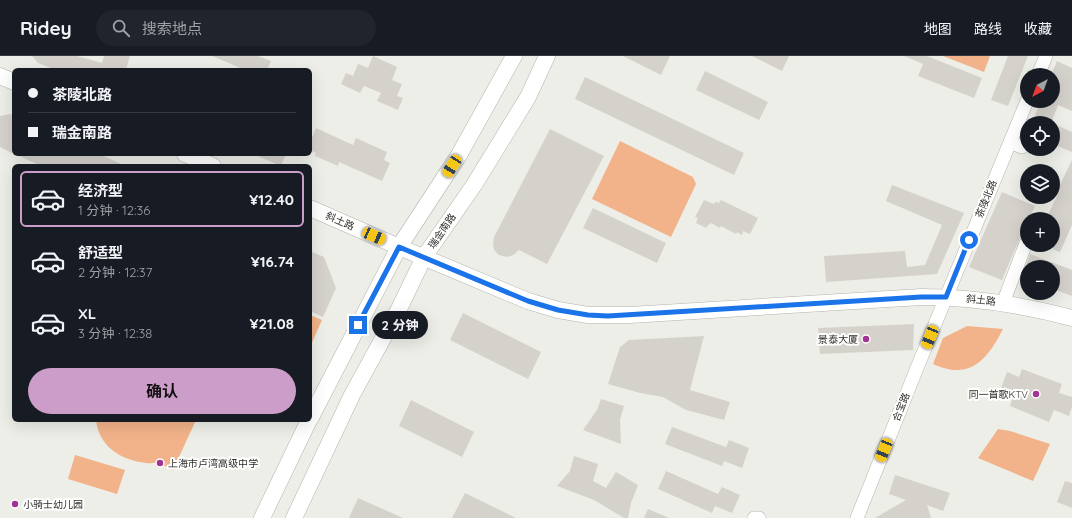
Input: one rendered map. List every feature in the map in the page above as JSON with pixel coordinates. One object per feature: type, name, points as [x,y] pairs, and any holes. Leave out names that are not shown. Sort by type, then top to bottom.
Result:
[{"type":"main road","points":[[312,415],[399,247],[459,155],[514,56]]},
{"type":"main road","name":"瑞金南路","points":[[294,518],[352,395],[399,309],[424,257],[474,185],[528,97],[547,56]]},
{"type":"main road","points":[[0,76],[12,81]]},
{"type":"main road","points":[[190,156],[208,164]]},
{"type":"main road","name":"斜土路","points":[[312,209],[487,285],[528,301],[558,310],[588,315],[630,315],[921,297],[946,297],[1003,303],[1072,318]]},
{"type":"main road","points":[[262,518],[309,422]]},
{"type":"street","points":[[1041,68],[1046,56]]},
{"type":"street","name":"茶陵北路","points":[[946,297],[1016,144],[1025,108]]},
{"type":"street","points":[[1003,303],[1023,252]]},
{"type":"street","name":"合宝路","points":[[857,518],[946,297]]},
{"type":"shaded area","points":[[943,56],[990,56],[984,72]]},
{"type":"shaded area","points":[[620,141],[693,177],[696,184],[671,237],[592,199]]},
{"type":"shaded area","points":[[312,316],[322,320],[312,342]]},
{"type":"shaded area","points":[[967,326],[1003,329],[991,350],[984,358],[967,369],[946,369],[933,364],[943,338]]},
{"type":"shaded area","name":"上海市卢湾高级中学","points":[[96,422],[195,422],[173,470],[159,463],[146,463],[128,459],[120,455],[107,445],[98,429]]},
{"type":"shaded area","points":[[998,429],[1010,431],[1050,444],[1033,481],[978,458]]},
{"type":"shaded area","points":[[75,455],[125,470],[117,494],[68,479]]},
{"type":"building","points":[[32,56],[77,56],[102,63],[104,56],[130,56],[127,68],[51,68],[38,63]]},
{"type":"building","points":[[212,56],[258,56],[271,61],[268,68],[240,68]]},
{"type":"building","points":[[373,56],[397,67],[392,80],[402,84],[397,96],[403,98],[398,110],[377,101],[381,93],[364,86],[360,93],[341,84],[346,73],[353,76],[358,64],[368,68]]},
{"type":"building","points":[[623,56],[670,56],[661,75]]},
{"type":"building","points":[[752,56],[789,56],[782,71]]},
{"type":"building","points":[[904,56],[927,56],[982,78],[974,98],[918,76],[923,64]]},
{"type":"building","points":[[1008,56],[1028,56],[1023,68],[1020,68],[1020,76],[1008,106],[991,100]]},
{"type":"building","points":[[1057,61],[1072,68],[1072,111],[1060,106],[1060,68],[1054,68]]},
{"type":"building","points":[[705,71],[768,102],[759,120],[696,90]]},
{"type":"building","points":[[585,77],[744,153],[734,175],[575,99]]},
{"type":"building","points":[[1038,108],[1057,108],[1054,116],[1035,116]]},
{"type":"building","points":[[12,115],[12,153],[0,147],[0,116]]},
{"type":"building","points":[[1060,127],[1072,132],[1072,152],[1060,147]]},
{"type":"building","points":[[316,128],[353,145],[356,138],[387,152],[384,160],[390,163],[382,181],[339,162],[338,166],[315,156],[316,153],[312,151],[312,137]]},
{"type":"building","points":[[550,129],[604,156],[547,264],[519,250],[513,255],[507,257],[499,255],[494,250],[494,237]]},
{"type":"building","points":[[19,156],[104,156],[122,164],[37,164]]},
{"type":"building","points":[[258,156],[285,156],[282,164],[276,164]]},
{"type":"building","points":[[1072,160],[1072,225],[1060,252],[1060,212],[1049,212],[1053,204],[1060,204],[1060,185]]},
{"type":"building","points":[[892,185],[964,213],[937,274],[826,282],[824,256],[905,251],[907,267],[925,265],[942,225],[886,201]]},
{"type":"building","points":[[1002,192],[1020,200],[1020,204],[1030,204],[1035,206],[1032,212],[1020,212],[1020,238],[1002,280],[969,267]]},
{"type":"building","points":[[704,200],[714,204],[715,202],[719,203],[721,200],[758,218],[750,234],[743,231],[742,235],[737,232],[736,234],[721,226],[720,228],[711,223],[706,228],[696,223],[698,218],[695,217]]},
{"type":"building","points":[[593,208],[666,243],[657,263],[583,228]]},
{"type":"building","points":[[312,252],[324,257],[336,288],[323,317],[312,312]]},
{"type":"building","points":[[1030,254],[1046,260],[1028,260]]},
{"type":"building","points":[[1060,265],[1072,270],[1072,296],[1060,292]]},
{"type":"building","points":[[463,313],[541,352],[528,379],[450,340]]},
{"type":"building","name":"景泰大厦","points":[[914,324],[913,350],[820,354],[818,328]]},
{"type":"building","points":[[704,336],[690,390],[730,402],[724,420],[686,410],[663,397],[640,393],[608,384],[620,347],[629,340]]},
{"type":"building","name":"同一首歌KTV","points":[[1022,369],[1062,384],[1059,393],[1072,397],[1072,407],[1069,416],[1054,410],[1049,422],[1010,406],[1013,396],[1000,391],[1007,372],[1019,377]]},
{"type":"building","points":[[601,399],[624,406],[620,420],[621,444],[583,430],[597,410]]},
{"type":"building","points":[[411,400],[474,432],[462,457],[399,426]]},
{"type":"building","points":[[672,427],[726,447],[729,440],[749,448],[742,468],[724,461],[722,466],[665,444]]},
{"type":"building","points":[[574,456],[598,464],[593,481],[606,488],[616,472],[638,485],[631,503],[628,518],[624,518],[594,500],[557,486],[570,471]]},
{"type":"building","points":[[666,471],[718,494],[722,487],[740,495],[732,513],[715,506],[712,513],[658,489]]},
{"type":"building","points":[[895,475],[950,493],[943,511],[927,505],[931,518],[875,518],[906,500],[889,494]]},
{"type":"building","points":[[1065,481],[1072,483],[1072,508],[1057,502]]},
{"type":"building","points":[[465,493],[516,518],[452,518]]},
{"type":"building","points":[[358,498],[403,518],[349,518]]},
{"type":"building","points":[[648,509],[669,518],[644,518]]},
{"type":"place","name":"景泰大厦","points":[[866,339]]},
{"type":"place","name":"同一首歌KTV","points":[[1036,394]]},
{"type":"place","name":"上海市卢湾高级中学","points":[[160,463]]},
{"type":"place","name":"小骑士幼儿园","points":[[15,504]]},
{"type":"route","points":[[358,325],[399,247],[528,301],[558,310],[588,315],[608,316],[921,297],[946,297],[969,240]]}]
